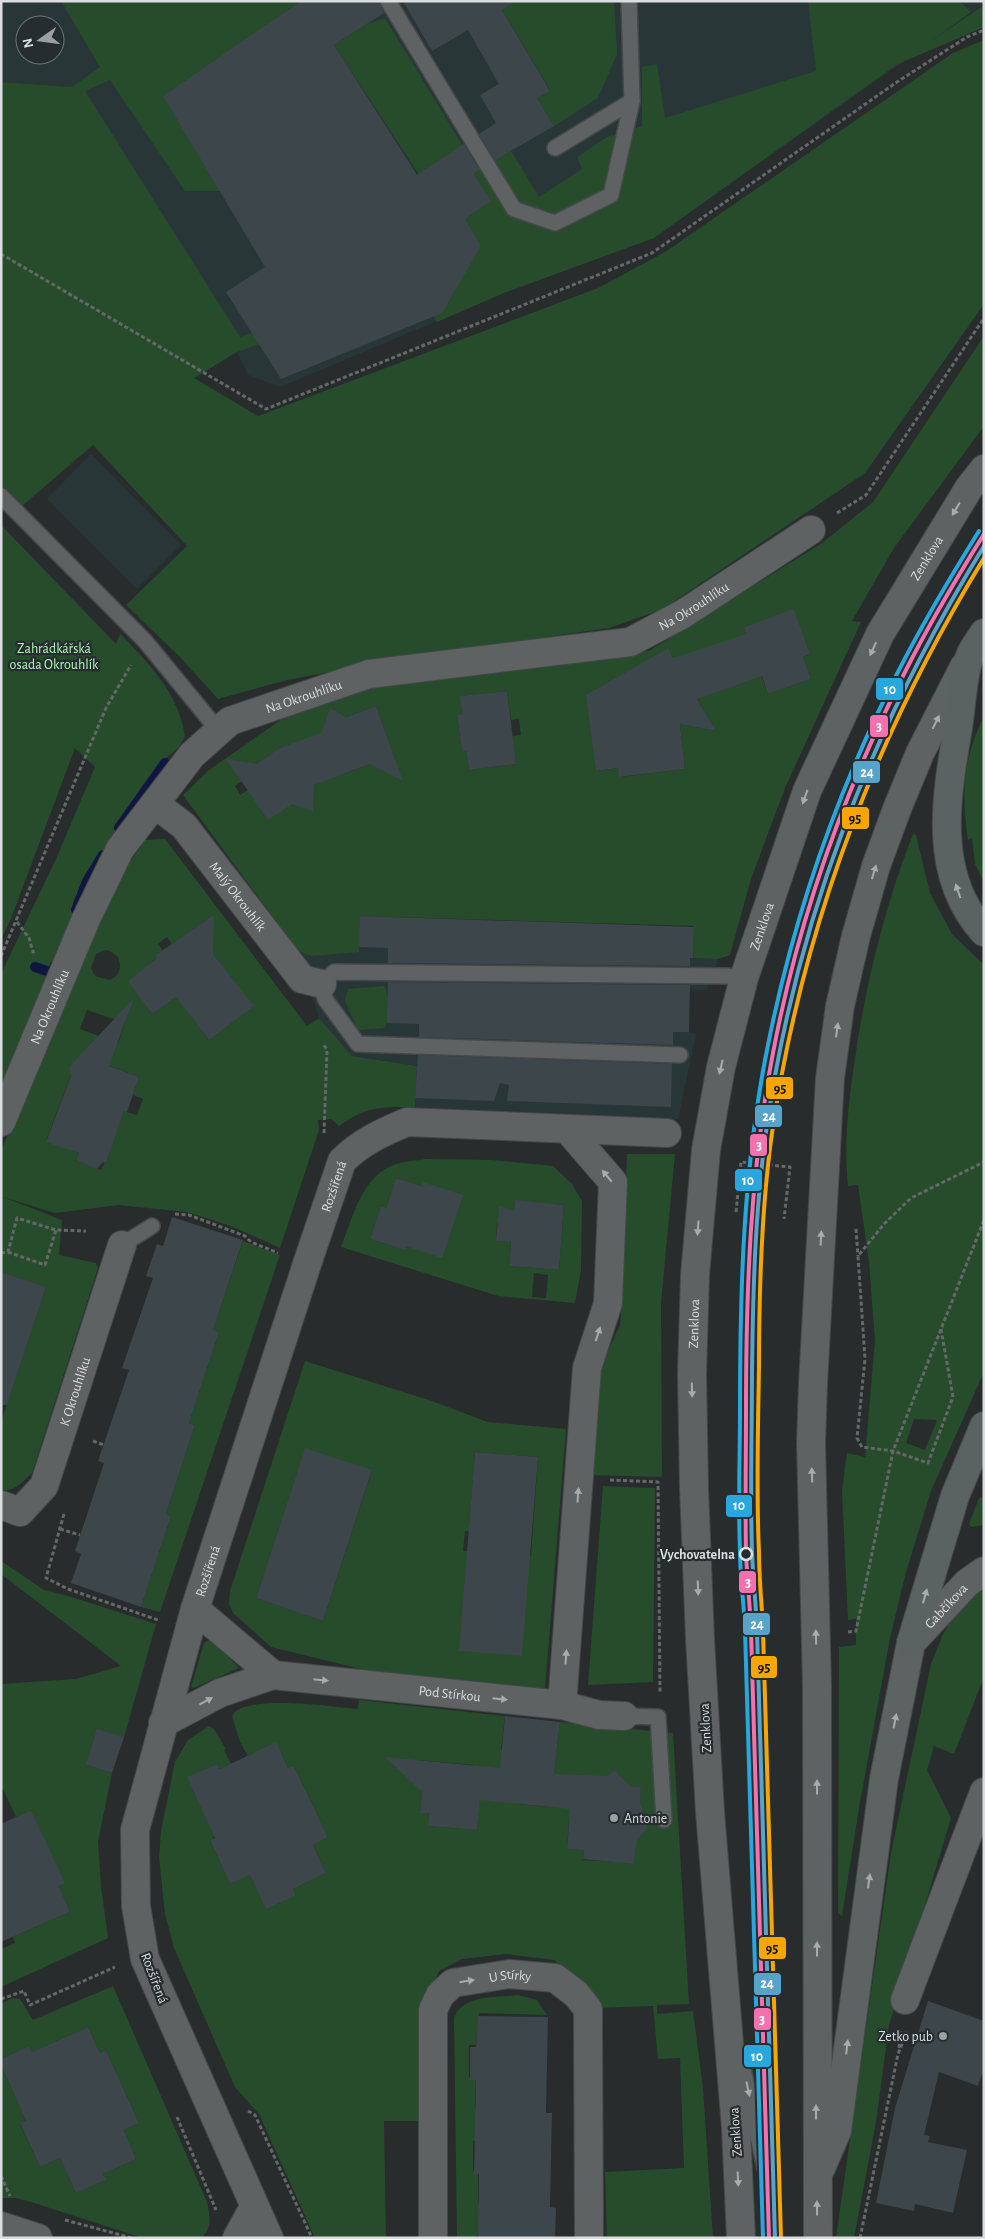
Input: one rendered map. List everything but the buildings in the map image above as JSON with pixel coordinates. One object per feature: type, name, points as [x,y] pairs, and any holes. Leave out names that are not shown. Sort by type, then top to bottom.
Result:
[{"type":"main road","name":"Zenklova","points":[[741,2238],[736,2128],[710,1812],[694,1488],[692,1374],[695,1275],[706,1150],[721,1067],[744,978],[807,791],[876,642],[969,488],[984,469]]},
{"type":"main road","points":[[818,2238],[816,2178],[817,1686],[811,1443],[830,1078],[844,989],[856,936],[876,866],[896,808],[920,752],[984,633]]},
{"type":"main road","points":[[970,657],[951,768],[946,838],[948,858],[960,897],[984,932]]},
{"type":"main road","points":[[816,2178],[837,2132],[884,1779],[911,1643],[954,1496],[984,1426]]},
{"type":"street","name":"Na Okrouhlíku","points":[[1,1122],[86,919],[120,849],[192,755],[230,721],[369,674],[630,642],[683,614],[811,530]]},
{"type":"street","name":"Malý Okrouhlík","points":[[155,804],[184,826],[302,979],[322,984]]},
{"type":"street","name":"Rozšířená","points":[[269,2238],[145,1960],[136,1906],[135,1830],[195,1609],[342,1161],[352,1150],[378,1134],[407,1122],[667,1133]]},
{"type":"street","points":[[562,1706],[587,1368],[608,1302],[613,1182],[568,1130]]},
{"type":"street","name":"K Okrouhlíku","points":[[1,1505],[20,1512],[44,1486],[122,1245]]},
{"type":"street","name":"Gabčíkova","points":[[911,1643],[967,1583],[984,1571]]},
{"type":"street","points":[[195,1609],[273,1675]]},
{"type":"street","name":"Pod Stírkou","points":[[163,1723],[220,1693],[273,1675],[562,1706],[599,1715],[624,1716]]},
{"type":"street","points":[[905,2000],[984,1792]]},
{"type":"street","name":"U Stírky","points":[[433,2238],[433,2010],[440,1994],[453,1983],[509,1974],[555,1978],[576,1994],[593,2014],[589,2238]]},
{"type":"street","points":[[237,2238],[254,2207]]},
{"type":"street","points":[[1,2226],[38,2238]]},
{"type":"lane","points":[[388,1],[514,209],[555,224],[611,195],[632,100],[629,1]]},
{"type":"lane","points":[[555,148],[632,100]]},
{"type":"lane","points":[[1,496],[145,641],[218,730]]},
{"type":"lane","points":[[680,1055],[358,1044],[326,999],[322,984],[334,972],[727,976],[744,978]]},
{"type":"lane","points":[[122,1245],[152,1226]]},
{"type":"lane","points":[[624,1716],[658,1716],[664,1820]]},
{"type":"lane","points":[[722,1973],[767,2177],[769,2238]]},
{"type":"path","points":[[1,254],[266,409],[652,253],[897,82],[967,37],[984,30]]},
{"type":"path","points":[[811,530],[866,495],[984,318]]},
{"type":"path","points":[[1,956],[106,708],[145,641]]},
{"type":"path","points":[[17,922],[29,938],[33,952],[40,948]]},
{"type":"path","points":[[322,1041],[327,1050],[325,1130]]},
{"type":"path","points":[[736,1212],[741,1162],[790,1167],[784,1219]]},
{"type":"path","points":[[858,1256],[884,1224],[911,1198],[984,1162]]},
{"type":"path","points":[[152,1226],[168,1213],[189,1215],[245,1236],[251,1242],[307,1264]]},
{"type":"path","points":[[8,1252],[17,1218],[56,1230],[86,1231]]},
{"type":"path","points":[[848,1632],[856,1632],[893,1451],[984,1220]]},
{"type":"path","points":[[856,1227],[865,1360],[857,1438],[862,1447],[893,1451],[928,1463],[953,1397],[941,1329]]},
{"type":"path","points":[[1,1253],[8,1252],[45,1266],[56,1230]]},
{"type":"path","points":[[605,1480],[658,1482],[661,1692],[651,1692]]},
{"type":"path","points":[[60,1528],[80,1535]]},
{"type":"path","points":[[68,1589],[164,1621]]},
{"type":"path","points":[[660,1643],[668,1642]]},
{"type":"path","points":[[1,1999],[24,1991],[30,2005],[115,1966]]},
{"type":"path","points":[[860,2238],[898,2054],[907,2030]]},
{"type":"path","points":[[239,2107],[255,2114],[312,2238]]},
{"type":"path","points":[[1,2176],[11,2199]]},
{"type":"shaded area","points":[[1,1],[984,1],[984,4],[654,238],[504,293],[280,387],[248,375],[237,352],[72,87],[1,82]]},
{"type":"shaded area","points":[[91,454],[181,545],[137,589],[47,499]]},
{"type":"shaded area","points":[[360,916],[694,927],[693,958],[718,959],[707,990],[689,989],[689,1032],[696,1034],[678,1119],[415,1107],[417,1066],[352,1056],[319,1018],[298,951],[311,956],[359,947]]},
{"type":"green space","points":[[61,1],[301,1],[220,191],[185,191],[110,80],[85,91],[240,337],[472,255],[334,45],[367,24],[385,18],[475,166],[499,131],[539,197],[582,169],[577,157],[607,137],[642,126],[642,67],[657,64],[665,118],[816,71],[808,1],[959,1],[971,12],[927,44],[984,5],[984,27],[896,65],[654,238],[504,293],[437,322],[414,289],[237,352],[194,378],[258,416],[598,288],[665,252],[953,53],[984,40],[984,304],[865,473],[663,609],[609,628],[414,656],[287,680],[218,699],[178,655],[126,605],[187,546],[93,445],[22,506],[1,485],[1,82],[72,87],[100,67]]},
{"type":"green space","points":[[497,1],[614,1],[617,54],[598,98],[554,126],[537,98],[550,90]]},
{"type":"green space","points":[[984,336],[984,426],[894,548],[852,621],[861,622],[785,788],[751,879],[730,955],[718,959],[693,958],[694,926],[361,916],[359,952],[311,956],[298,951],[183,795],[209,770],[285,717],[335,695],[377,682],[554,659],[649,651],[822,543],[873,502]],"holes":[[[794,610],[810,654],[803,657],[811,679],[768,694],[744,627]],[[668,649],[716,731],[680,724],[685,769],[620,777],[618,768],[597,771]],[[507,691],[511,720],[519,719],[521,735],[512,736],[516,764],[469,770],[466,751],[462,751],[457,716],[462,715],[461,696]],[[376,706],[395,759],[382,770],[373,763],[344,774],[332,740],[323,743],[320,733],[328,730],[325,722],[328,716],[343,718]],[[282,747],[313,793],[311,803],[294,803],[248,790],[240,795],[235,786],[242,781],[252,766]]]},
{"type":"green space","name":"Zahrádkářská osada Okrouhlík","points":[[1,525],[116,644],[120,634],[152,668],[170,693],[177,707],[185,737],[178,748],[164,760],[113,834],[85,880],[60,947],[1,1086],[1,974],[56,859],[95,767],[75,748],[10,921],[1,939]]},
{"type":"green space","points":[[984,716],[984,882],[975,864],[972,838],[968,840],[964,791],[972,747]]},
{"type":"green space","points":[[913,834],[916,835],[930,893],[952,934],[984,965],[984,1372],[931,1491],[906,1572],[890,1638],[859,1808],[842,1916],[838,1913],[839,1647],[856,1645],[856,1619],[848,1620],[842,1490],[847,1453],[865,1457],[875,1340],[869,1262],[858,1185],[848,1186],[847,1126],[854,1065],[870,977],[884,919]],"holes":[[[914,1419],[937,1420],[925,1450],[906,1443]]]},
{"type":"green space","points":[[165,839],[307,1026],[319,1018],[352,1056],[417,1066],[415,1107],[393,1107],[366,1111],[339,1126],[331,1119],[318,1120],[319,1130],[280,1248],[231,1226],[187,1212],[118,1205],[55,1213],[3,1197],[62,1220],[59,1255],[96,1263],[98,1268],[32,1473],[14,1488],[1,1490],[1,1422],[46,1287],[1,1272],[1,1151],[114,886],[145,840]],"holes":[[[197,927],[213,937],[209,949],[253,1006],[209,1040],[181,1003],[183,992],[152,1014],[129,981],[157,958],[155,956],[163,951],[158,944],[167,937],[172,944]],[[105,950],[118,957],[120,968],[116,977],[109,980],[95,976],[91,968],[96,954]],[[87,1010],[125,1023],[118,1043],[80,1029]],[[75,1061],[99,1062],[139,1077],[133,1095],[143,1099],[137,1115],[124,1111],[110,1153],[101,1170],[76,1160],[79,1153],[46,1141],[71,1075],[70,1067]]]},
{"type":"green space","points":[[384,986],[388,1007],[385,1028],[358,1030],[345,1001],[348,989]]},
{"type":"green space","points":[[627,1154],[675,1154],[661,1303],[662,1477],[589,1475],[597,1375],[620,1325]]},
{"type":"green space","points":[[426,1159],[492,1160],[553,1166],[572,1184],[582,1201],[581,1270],[575,1303],[498,1296],[341,1247],[359,1201],[372,1180],[395,1164]],"holes":[[[396,1178],[422,1186],[405,1250],[370,1239],[381,1206],[386,1208]],[[515,1201],[564,1205],[559,1270],[509,1266],[511,1242],[496,1241],[497,1223],[513,1224]],[[534,1273],[548,1275],[546,1298],[532,1297]]]},
{"type":"green space","points":[[243,1241],[280,1255],[160,1612],[141,1607],[171,1516],[166,1514],[195,1425],[189,1423],[219,1332],[213,1330]]},
{"type":"green space","points":[[305,1361],[432,1401],[488,1422],[566,1429],[545,1689],[373,1672],[271,1647],[233,1613],[229,1604],[230,1591]],"holes":[[[305,1449],[372,1471],[323,1621],[256,1598]],[[475,1452],[538,1457],[531,1556],[463,1551],[465,1531],[469,1531]]]},
{"type":"green space","points":[[603,1486],[655,1488],[653,1682],[588,1685]]},
{"type":"green space","points":[[984,1497],[984,1525],[971,1527],[969,1524],[979,1498]]},
{"type":"green space","points":[[1,1561],[44,1590],[156,1624],[124,1737],[86,1765],[112,1773],[98,1841],[101,1886],[108,1938],[1,1987],[1,1949],[15,1943],[13,1937],[70,1912],[59,1886],[64,1883],[31,1810],[16,1817],[3,1789],[1,1789],[1,1684],[76,1679],[121,1666],[1,1574]]},
{"type":"green space","points":[[984,1582],[984,1677],[954,1754],[934,1746],[927,1770],[951,1818],[889,2025],[876,2122],[854,2238],[836,2238],[891,1853],[931,1664],[943,1634],[963,1601]]},
{"type":"green space","points":[[211,1639],[239,1668],[194,1688],[191,1687],[204,1643]]},
{"type":"green space","points":[[359,1700],[505,1716],[501,1750],[524,1752],[518,1804],[550,1807],[560,1722],[673,1733],[689,2004],[657,2005],[657,2014],[693,2011],[703,2088],[713,2238],[607,2238],[605,2172],[684,2168],[680,2058],[658,2059],[653,2006],[596,2008],[590,1992],[554,1960],[506,1954],[462,1959],[439,1971],[424,2009],[424,2121],[384,2121],[386,2238],[315,2238],[259,2114],[235,2087],[174,1948],[165,1914],[159,1857],[161,1831],[175,1762],[188,1740],[209,1726],[214,1729],[226,1749],[224,1750],[231,1764],[220,1769],[217,1764],[188,1777],[215,1837],[210,1840],[230,1884],[250,1875],[296,1895],[293,1889],[326,1873],[313,1845],[328,1837],[294,1766],[288,1768],[276,1743],[248,1756],[240,1742],[232,1716],[239,1709],[270,1703],[311,1704],[358,1709]],"holes":[[[416,1760],[474,1765],[471,1793],[480,1794],[477,1830],[428,1826],[429,1813],[420,1813],[423,1783],[412,1782],[406,1776]],[[611,1773],[617,1773],[621,1777],[621,1785],[641,1787],[639,1808],[646,1815],[648,1823],[646,1830],[637,1834],[634,1863],[583,1860],[584,1850],[567,1849],[569,1819]]]},
{"type":"green space","points":[[113,1986],[207,2202],[210,2217],[209,2226],[201,2238],[143,2238],[31,2202],[16,2198],[1,2198],[1,2065],[26,2121],[20,2124],[40,2167],[60,2158],[76,2193],[105,2180],[103,2174],[136,2159],[124,2130],[139,2123],[106,2050],[100,2053],[88,2027],[32,2052],[29,2046],[1,2059],[1,2004],[12,1998],[20,1999],[33,2020]]},
{"type":"green space","points":[[518,1995],[537,2000],[547,2015],[479,2013],[476,2045],[469,2045],[469,2077],[476,2078],[475,2108],[481,2109],[479,2140],[473,2141],[473,2171],[478,2172],[478,2203],[484,2203],[483,2235],[477,2235],[477,2238],[457,2238],[454,2018],[458,2010],[472,2001],[490,1997]]},
{"type":"waterway","points":[[119,828],[165,763]]},
{"type":"waterway","points":[[76,910],[87,881],[103,855]]},
{"type":"waterway","points":[[35,967],[53,973],[55,965]]},
{"type":"transit line","name":"10","points":[[763,2238],[745,1630],[739,1516],[742,1274],[744,1229],[753,1139],[767,1050],[778,1001],[790,952],[820,854],[857,760],[900,668],[938,599],[979,531]]},
{"type":"transit line","name":"3","points":[[769,2238],[751,1631],[746,1562],[748,1276],[759,1142],[765,1097],[783,1004],[810,906],[843,810],[862,763],[905,672],[943,602],[984,534]]},
{"type":"transit line","name":"24","points":[[775,2238],[757,1631],[751,1529],[753,1311],[755,1251],[762,1162],[779,1053],[797,976],[818,901],[844,828],[873,756],[906,685],[943,615],[984,546]]},
{"type":"transit line","name":"95","points":[[781,2238],[757,1460],[760,1279],[768,1162],[785,1056],[803,981],[824,907],[849,835],[877,763],[910,694],[945,625],[984,558]]},
{"type":"place","name":"Vychovatelna","points":[[746,1554]]},
{"type":"place","name":"Antonie","points":[[614,1818]]},
{"type":"place","name":"Zetko pub","points":[[943,2036]]}]
